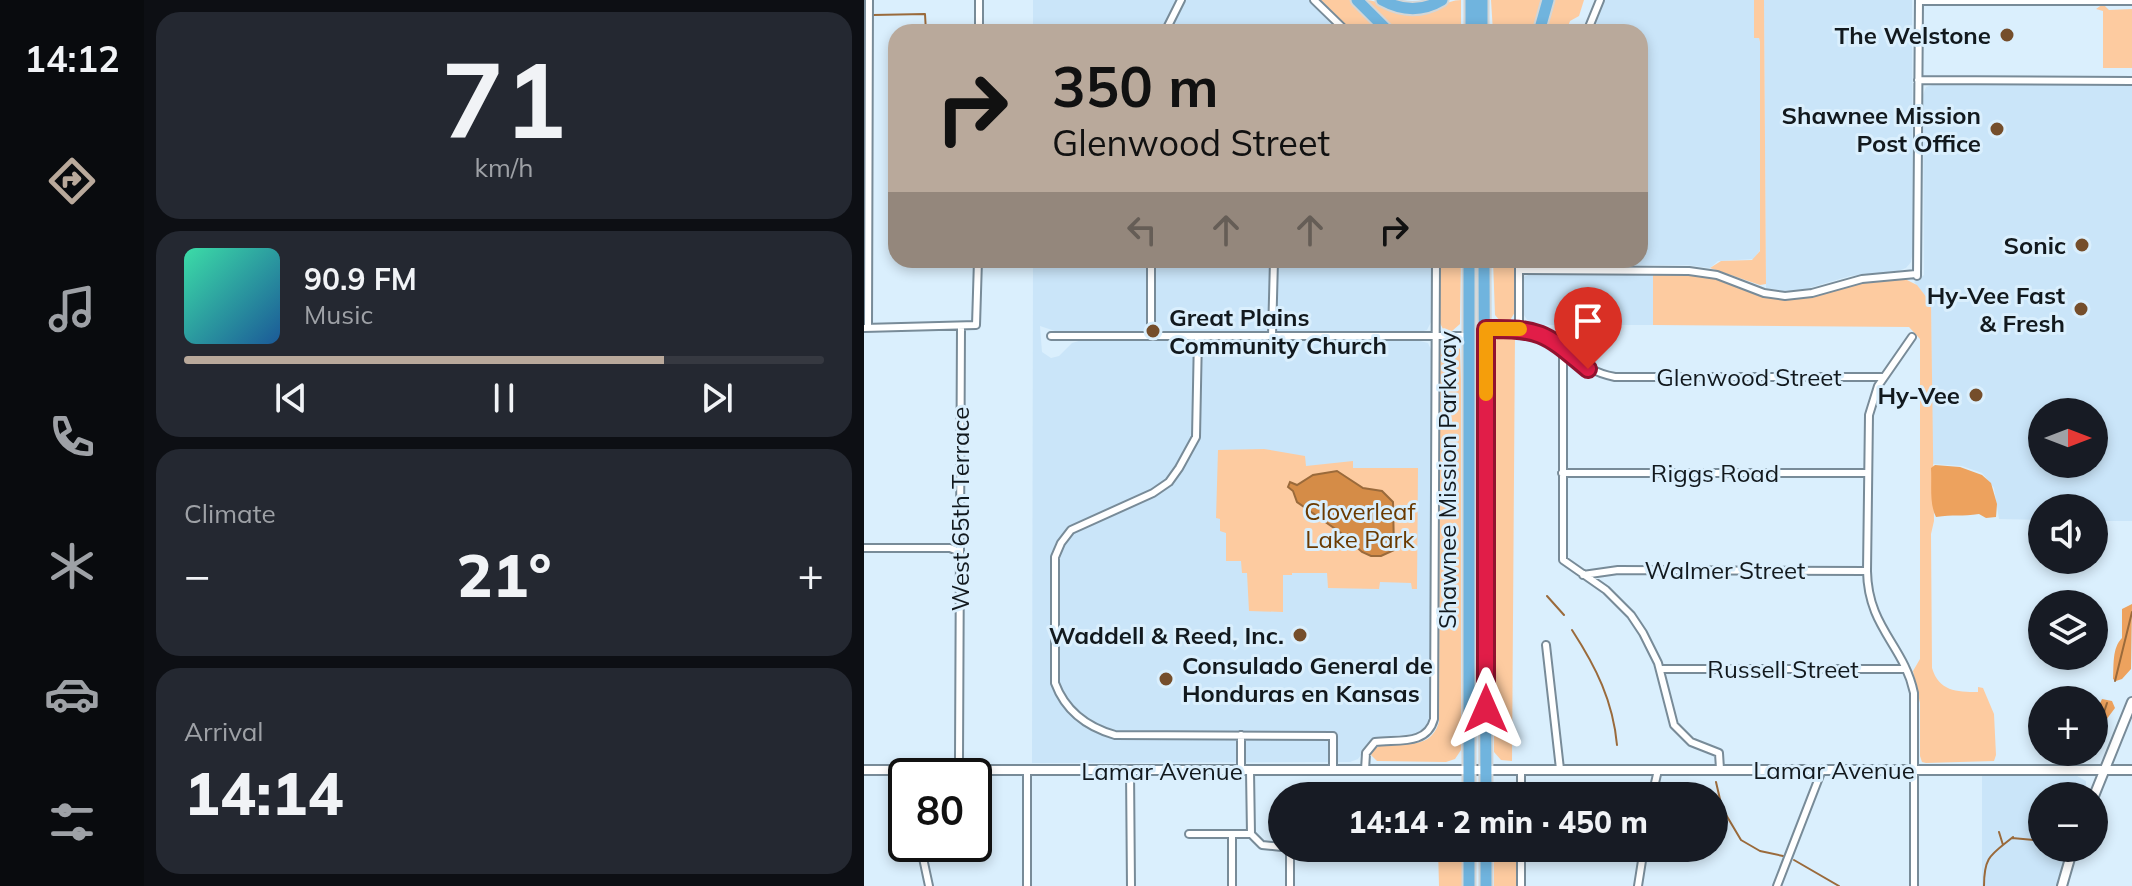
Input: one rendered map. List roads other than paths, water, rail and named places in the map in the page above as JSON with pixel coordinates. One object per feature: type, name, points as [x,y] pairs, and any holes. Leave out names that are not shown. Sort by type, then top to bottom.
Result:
[{"type":"highway","points":[[1357,0],[1381,24]]},
{"type":"highway","points":[[1382,0],[1410,10],[1442,0]]},
{"type":"highway","points":[[1471,0],[1477,24]]},
{"type":"highway","points":[[1480,24],[1482,0]]},
{"type":"highway","points":[[1541,24],[1548,0]]},
{"type":"highway","name":"Shawnee Mission Parkway","points":[[1469,268],[1469,782]]},
{"type":"highway","name":"Shawnee Mission Parkway","points":[[1484,268],[1486,782]]},
{"type":"highway","points":[[1469,308],[1486,329]]},
{"type":"highway","points":[[1468,336],[1486,356]]},
{"type":"highway","points":[[1469,862],[1469,886]]},
{"type":"highway","points":[[1486,862],[1486,886]]},
{"type":"street","points":[[869,0],[866,328],[976,325],[978,268]]},
{"type":"street","points":[[979,0],[979,24]]},
{"type":"street","points":[[1169,24],[1181,0]]},
{"type":"street","points":[[1314,0],[1339,24]]},
{"type":"street","points":[[1590,24],[1600,0]]},
{"type":"street","points":[[1519,328],[1519,270],[1689,271],[1717,275],[1764,293],[1785,296],[1812,293],[1867,278],[1917,275],[1919,0],[2132,1]]},
{"type":"street","points":[[1918,80],[2132,81]]},
{"type":"street","points":[[1151,268],[1151,336]]},
{"type":"street","points":[[1272,336],[1274,268]]},
{"type":"street","points":[[1365,770],[1366,753],[1375,742],[1420,738],[1428,732],[1434,719],[1436,268]]},
{"type":"street","name":"West 65th Terrace","points":[[959,758],[961,327]]},
{"type":"street","name":"Glenwood Street","points":[[1486,329],[1519,328],[1548,338],[1593,372],[1621,377],[1883,377]]},
{"type":"street","points":[[1051,336],[1468,336]]},
{"type":"street","points":[[1198,336],[1196,437],[1179,468],[1169,482],[1153,493],[1071,530],[1055,557],[1055,683],[1061,699],[1072,713],[1100,731],[1115,735],[1333,736],[1333,769]]},
{"type":"street","points":[[1912,337],[1883,377],[1868,420],[1867,571],[1868,593],[1875,615],[1906,669],[1916,706],[1914,886]]},
{"type":"street","points":[[1563,348],[1562,554],[1565,563],[1606,590],[1631,615],[1660,669],[1674,725],[1691,742],[1717,752],[1720,769]]},
{"type":"street","name":"Riggs Road","points":[[1562,473],[1868,473]]},
{"type":"street","points":[[864,548],[950,548],[960,552]]},
{"type":"street","name":"Walmer Street","points":[[1583,575],[1618,570],[1867,571]]},
{"type":"street","points":[[1546,645],[1560,769]]},
{"type":"street","name":"Russell Street","points":[[1660,669],[1906,669]]},
{"type":"street","points":[[2099,782],[2132,702]]},
{"type":"street","points":[[1241,735],[1251,834],[1262,845],[1268,846]]},
{"type":"street","name":"Lamar Avenue","points":[[864,770],[888,771]]},
{"type":"street","name":"Lamar Avenue","points":[[992,770],[2132,770]]},
{"type":"street","points":[[1027,770],[1027,886]]},
{"type":"street","points":[[1130,770],[1131,886]]},
{"type":"street","points":[[1521,770],[1521,782]]},
{"type":"street","points":[[1655,782],[1658,770]]},
{"type":"street","points":[[1777,886],[1822,770]]},
{"type":"street","points":[[1189,834],[1251,834]]},
{"type":"street","points":[[1232,835],[1232,886]]},
{"type":"street","points":[[924,862],[929,886]]},
{"type":"street","points":[[1290,862],[1290,886]]},
{"type":"street","points":[[1521,862],[1521,886]]},
{"type":"street","points":[[1638,886],[1642,862]]},
{"type":"street","points":[[2062,886],[2069,862]]},
{"type":"waterway","points":[[873,15],[925,14],[926,24]]},
{"type":"waterway","points":[[1547,596],[1564,615]]},
{"type":"waterway","points":[[2115,681],[2132,612]]},
{"type":"waterway","points":[[1572,630],[1602,685],[1612,714],[1617,745]]},
{"type":"waterway","points":[[1728,818],[1741,840],[1760,851],[1783,856]]},
{"type":"waterway","points":[[1999,832],[2003,845]]},
{"type":"waterway","points":[[1984,886],[1987,862],[2013,837]]},
{"type":"waterway","points":[[2012,838],[2028,839]]},
{"type":"waterway","points":[[1794,860],[1839,886]]},
{"type":"place","name":"The Welstone","points":[[2007,35]]},
{"type":"place","name":"Shawnee Mission Post Office","points":[[1997,129]]},
{"type":"place","name":"Sonic","points":[[2082,245]]},
{"type":"place","name":"Hy-Vee Fast & Fresh","points":[[2081,309]]},
{"type":"place","name":"Great Plains Community Church","points":[[1153,331]]},
{"type":"place","name":"Hy-Vee","points":[[1976,395]]},
{"type":"place","name":"Waddell & Reed, Inc.","points":[[1300,635]]},
{"type":"place","name":"Consulado General de Honduras en Kansas","points":[[1166,679]]},
{"type":"park label","name":"Cloverleaf Lake Park","points":[[1360,525]]}]
